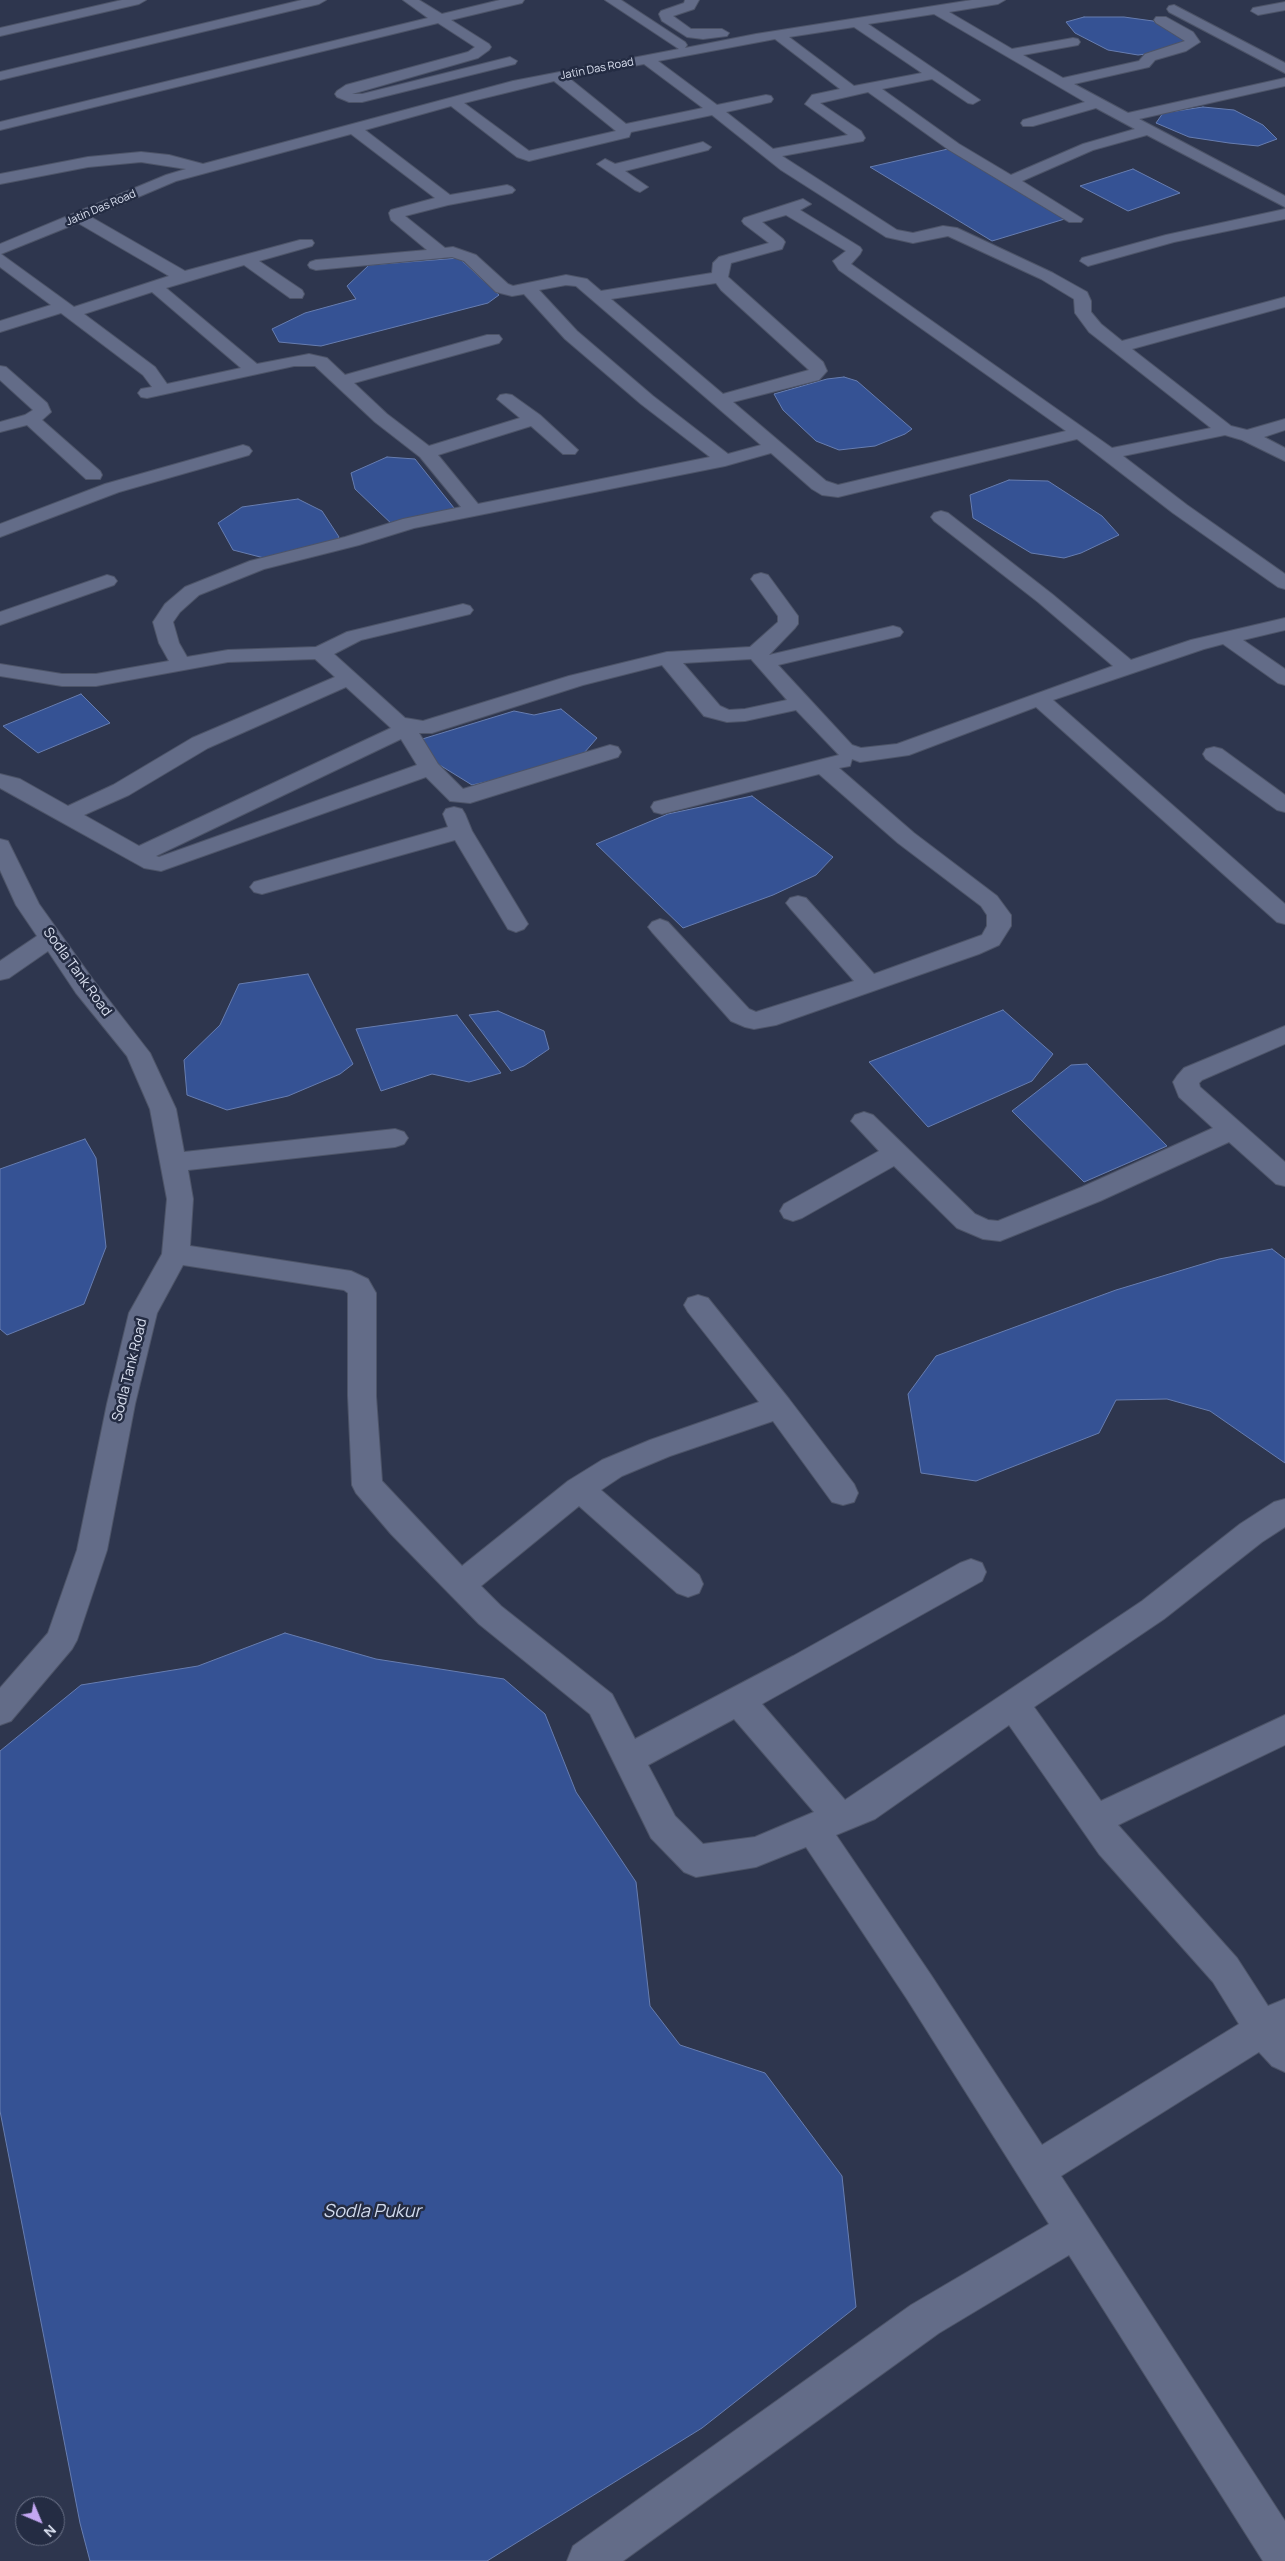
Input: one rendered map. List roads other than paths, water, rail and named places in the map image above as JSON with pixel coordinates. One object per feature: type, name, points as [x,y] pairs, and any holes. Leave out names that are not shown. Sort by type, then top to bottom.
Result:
[{"type":"street","points":[[0,32],[139,0]]},
{"type":"street","points":[[0,76],[159,38],[285,3],[319,0]]},
{"type":"street","points":[[413,2],[432,0]]},
{"type":"street","points":[[0,126],[517,0]]},
{"type":"street","points":[[612,0],[690,51]]},
{"type":"street","points":[[692,0],[689,6],[666,14],[667,18],[687,32],[703,35],[950,0]]},
{"type":"street","name":"Jatin Das Road","points":[[0,250],[172,178],[354,130],[513,85],[778,35],[998,0]]},
{"type":"street","points":[[413,2],[484,46],[481,51],[351,88],[342,94],[349,98],[362,98],[510,61]]},
{"type":"street","points":[[111,6],[127,17]]},
{"type":"street","points":[[1258,11],[1285,6]]},
{"type":"street","points":[[1174,9],[1285,69]]},
{"type":"street","points":[[938,11],[1061,83],[1285,202]]},
{"type":"street","points":[[1061,83],[1144,64],[1150,57],[1181,48],[1192,42],[1188,35],[1161,20]]},
{"type":"street","points":[[857,23],[932,75],[973,100]]},
{"type":"street","points":[[143,27],[159,38]]},
{"type":"street","points":[[778,35],[851,91]]},
{"type":"street","points":[[1012,53],[1073,42]]},
{"type":"street","points":[[646,60],[715,110],[770,154],[830,196],[892,234],[913,238],[944,231],[951,232],[1047,276],[1081,296],[1083,314],[1086,320],[1225,430],[1248,436],[1285,455]]},
{"type":"street","points":[[770,154],[858,138],[856,134],[812,104],[816,98],[932,75]]},
{"type":"street","points":[[558,76],[623,129]]},
{"type":"street","points":[[1128,117],[1260,86],[1285,82]]},
{"type":"street","points":[[1260,86],[1285,99]]},
{"type":"street","points":[[871,88],[954,147],[1076,219]]},
{"type":"street","points":[[623,129],[766,99]]},
{"type":"street","points":[[454,102],[522,154],[536,155],[621,136],[625,131],[623,129]]},
{"type":"street","points":[[1028,123],[1099,102]]},
{"type":"street","points":[[1010,180],[1060,161],[1088,147],[1150,129]]},
{"type":"street","points":[[354,130],[447,200]]},
{"type":"street","points":[[579,146],[640,187]]},
{"type":"street","points":[[613,169],[703,147]]},
{"type":"street","name":"Jatin Das Road","points":[[0,179],[88,162],[141,157],[170,160],[203,169]]},
{"type":"street","points":[[441,253],[397,217],[397,213],[447,200],[506,190]]},
{"type":"street","points":[[721,400],[813,376],[818,372],[817,366],[727,286],[720,277],[721,264],[725,260],[776,246],[777,242],[772,237],[750,221],[786,208],[830,196]]},
{"type":"street","points":[[786,208],[850,246],[854,250],[852,254],[841,261],[845,267],[1081,434],[1180,509],[1285,583]]},
{"type":"street","points":[[1088,261],[1172,238],[1285,214]]},
{"type":"street","points":[[80,218],[183,277]]},
{"type":"street","points":[[0,327],[306,243]]},
{"type":"street","points":[[316,265],[441,253],[461,254],[470,258],[502,288],[512,291],[575,280],[598,296],[721,400],[774,448],[829,491],[838,491],[1081,434]]},
{"type":"street","points":[[0,259],[149,371],[155,391],[309,359],[321,362],[381,418],[426,453],[474,511]]},
{"type":"street","points":[[246,259],[296,294]]},
{"type":"street","points":[[598,296],[720,277]]},
{"type":"street","points":[[154,286],[253,370]]},
{"type":"street","points":[[528,288],[572,335],[647,400],[725,460]]},
{"type":"street","points":[[1119,347],[1285,302]]},
{"type":"street","points":[[342,382],[493,339]]},
{"type":"street","points":[[0,371],[9,389],[41,407],[39,416],[0,427]]},
{"type":"street","points":[[506,399],[534,419],[569,450]]},
{"type":"street","points":[[31,419],[93,475]]},
{"type":"street","points":[[426,453],[534,419]]},
{"type":"street","points":[[1248,436],[1285,424]]},
{"type":"street","points":[[1108,454],[1225,430]]},
{"type":"street","points":[[181,664],[168,643],[163,622],[172,608],[192,591],[257,565],[352,541],[410,523],[725,460],[774,448]]},
{"type":"street","points":[[0,531],[112,488],[243,451]]},
{"type":"street","points":[[940,517],[1045,598],[1128,668]]},
{"type":"street","points":[[760,657],[788,624],[788,616],[761,579]]},
{"type":"street","points":[[0,619],[107,581]]},
{"type":"street","points":[[0,670],[62,680],[96,680],[228,656],[320,653],[354,636],[463,610]]},
{"type":"street","points":[[662,807],[824,767],[860,755],[901,750],[1039,699],[1198,644],[1285,624]]},
{"type":"street","points":[[320,653],[398,723],[408,727],[424,728],[476,714],[576,680],[667,658],[760,657],[893,632]]},
{"type":"street","points":[[1226,637],[1285,678]]},
{"type":"street","points":[[760,657],[844,750],[860,755]]},
{"type":"street","points":[[667,658],[712,711],[727,716],[745,715],[801,703]]},
{"type":"street","points":[[67,815],[130,786],[200,743],[348,678]]},
{"type":"street","points":[[1039,699],[1285,917]]},
{"type":"street","points":[[408,727],[430,768],[458,796],[470,796],[610,752]]},
{"type":"street","points":[[139,855],[408,727]]},
{"type":"street","points":[[1214,754],[1285,805]]},
{"type":"street","points":[[660,927],[740,1015],[754,1021],[767,1019],[971,949],[991,940],[999,926],[999,915],[989,900],[906,838],[824,767]]},
{"type":"street","points":[[0,781],[12,784],[152,863],[170,862],[430,768]]},
{"type":"street","points":[[458,796],[453,803],[452,809],[462,831],[516,924]]},
{"type":"street","points":[[262,887],[462,831]]},
{"type":"street","name":"Sodla Tank Road","points":[[0,846],[28,905],[85,986],[138,1053],[162,1108],[180,1200],[176,1254],[143,1313],[121,1404],[92,1550],[61,1640],[0,1711]]},
{"type":"street","points":[[798,903],[869,983]]},
{"type":"street","points":[[0,972],[51,938]]},
{"type":"street","points":[[1280,1166],[1232,1130],[1188,1091],[1186,1082],[1193,1074],[1285,1034]]},
{"type":"street","points":[[864,1121],[966,1221],[983,1229],[1000,1231],[1091,1194],[1232,1130]]},
{"type":"street","points":[[173,1162],[395,1138]]},
{"type":"street","points":[[793,1211],[896,1153]]},
{"type":"street","points":[[176,1254],[351,1280],[358,1286],[362,1293],[362,1396],[367,1485],[402,1526],[490,1615],[600,1704],[663,1827],[696,1861],[756,1852],[862,1808],[1012,1704],[1153,1610],[1251,1533],[1285,1511]]},
{"type":"street","points":[[698,1305],[844,1493]]},
{"type":"street","points":[[460,1585],[579,1489],[612,1468],[660,1448],[779,1407]]},
{"type":"street","points":[[579,1489],[688,1584]]},
{"type":"street","points":[[628,1759],[970,1572]]},
{"type":"street","points":[[738,1700],[827,1823],[919,1987],[1285,2558]]},
{"type":"street","points":[[1012,1704],[1111,1843],[1225,1970],[1278,2033],[1036,2170]]},
{"type":"street","points":[[1095,1820],[1285,1729]]},
{"type":"street","points":[[588,2561],[925,2319],[1074,2231]]},
{"type":"water","points":[[1084,17],[1124,17],[1153,21],[1172,30],[1188,44],[1171,51],[1138,55],[1108,50],[1075,33],[1066,22]]},
{"type":"water","points":[[1203,107],[1234,110],[1263,125],[1277,139],[1258,146],[1229,143],[1189,137],[1156,123],[1163,113]]},
{"type":"water","points":[[948,149],[1068,218],[992,241],[870,167]]},
{"type":"water","points":[[1133,169],[1180,193],[1128,211],[1080,186]]},
{"type":"water","points":[[459,258],[499,295],[488,303],[321,346],[279,342],[272,329],[305,313],[356,299],[347,286],[369,265]]},
{"type":"water","points":[[844,377],[857,381],[912,429],[905,434],[875,446],[839,450],[816,441],[783,410],[774,394],[827,379]]},
{"type":"water","points":[[387,457],[415,459],[458,513],[396,528],[355,489],[351,473]]},
{"type":"water","points":[[1009,480],[1048,481],[1102,516],[1119,535],[1081,553],[1064,558],[1031,553],[973,518],[970,495]]},
{"type":"water","points":[[298,499],[322,511],[339,537],[328,547],[268,559],[233,550],[218,523],[242,507]]},
{"type":"water","points":[[81,694],[110,723],[38,753],[3,726]]},
{"type":"water","points":[[561,709],[597,738],[584,753],[535,771],[472,785],[438,764],[419,740],[514,711],[534,715]]},
{"type":"water","points":[[752,796],[833,857],[816,875],[773,895],[683,928],[596,844],[668,814]]},
{"type":"water","points":[[308,974],[353,1064],[340,1074],[288,1096],[227,1110],[187,1095],[184,1060],[220,1025],[239,984]]},
{"type":"water","points":[[1003,1010],[1053,1054],[1032,1081],[928,1127],[869,1062]]},
{"type":"water","points":[[498,1011],[544,1031],[549,1049],[524,1066],[511,1071],[469,1015]]},
{"type":"water","points":[[457,1015],[501,1073],[469,1082],[432,1074],[381,1091],[356,1029]]},
{"type":"water","points":[[1087,1064],[1167,1146],[1084,1182],[1012,1111],[1071,1065]]},
{"type":"water","points":[[85,1139],[96,1158],[106,1247],[84,1304],[7,1335],[0,1329],[0,1169]]},
{"type":"water","points":[[1272,1249],[1285,1259],[1285,1463],[1210,1411],[1167,1399],[1116,1400],[1099,1433],[976,1481],[921,1473],[908,1394],[936,1356],[1116,1290],[1219,1259]]},
{"type":"water","name":"Sodla Pukur","points":[[285,1633],[376,1659],[504,1679],[545,1714],[576,1792],[636,1882],[650,2006],[680,2045],[765,2073],[842,2176],[856,2307],[702,2428],[487,2561],[90,2561],[80,2523],[0,2111],[0,1751],[81,1685],[198,1666]]}]
